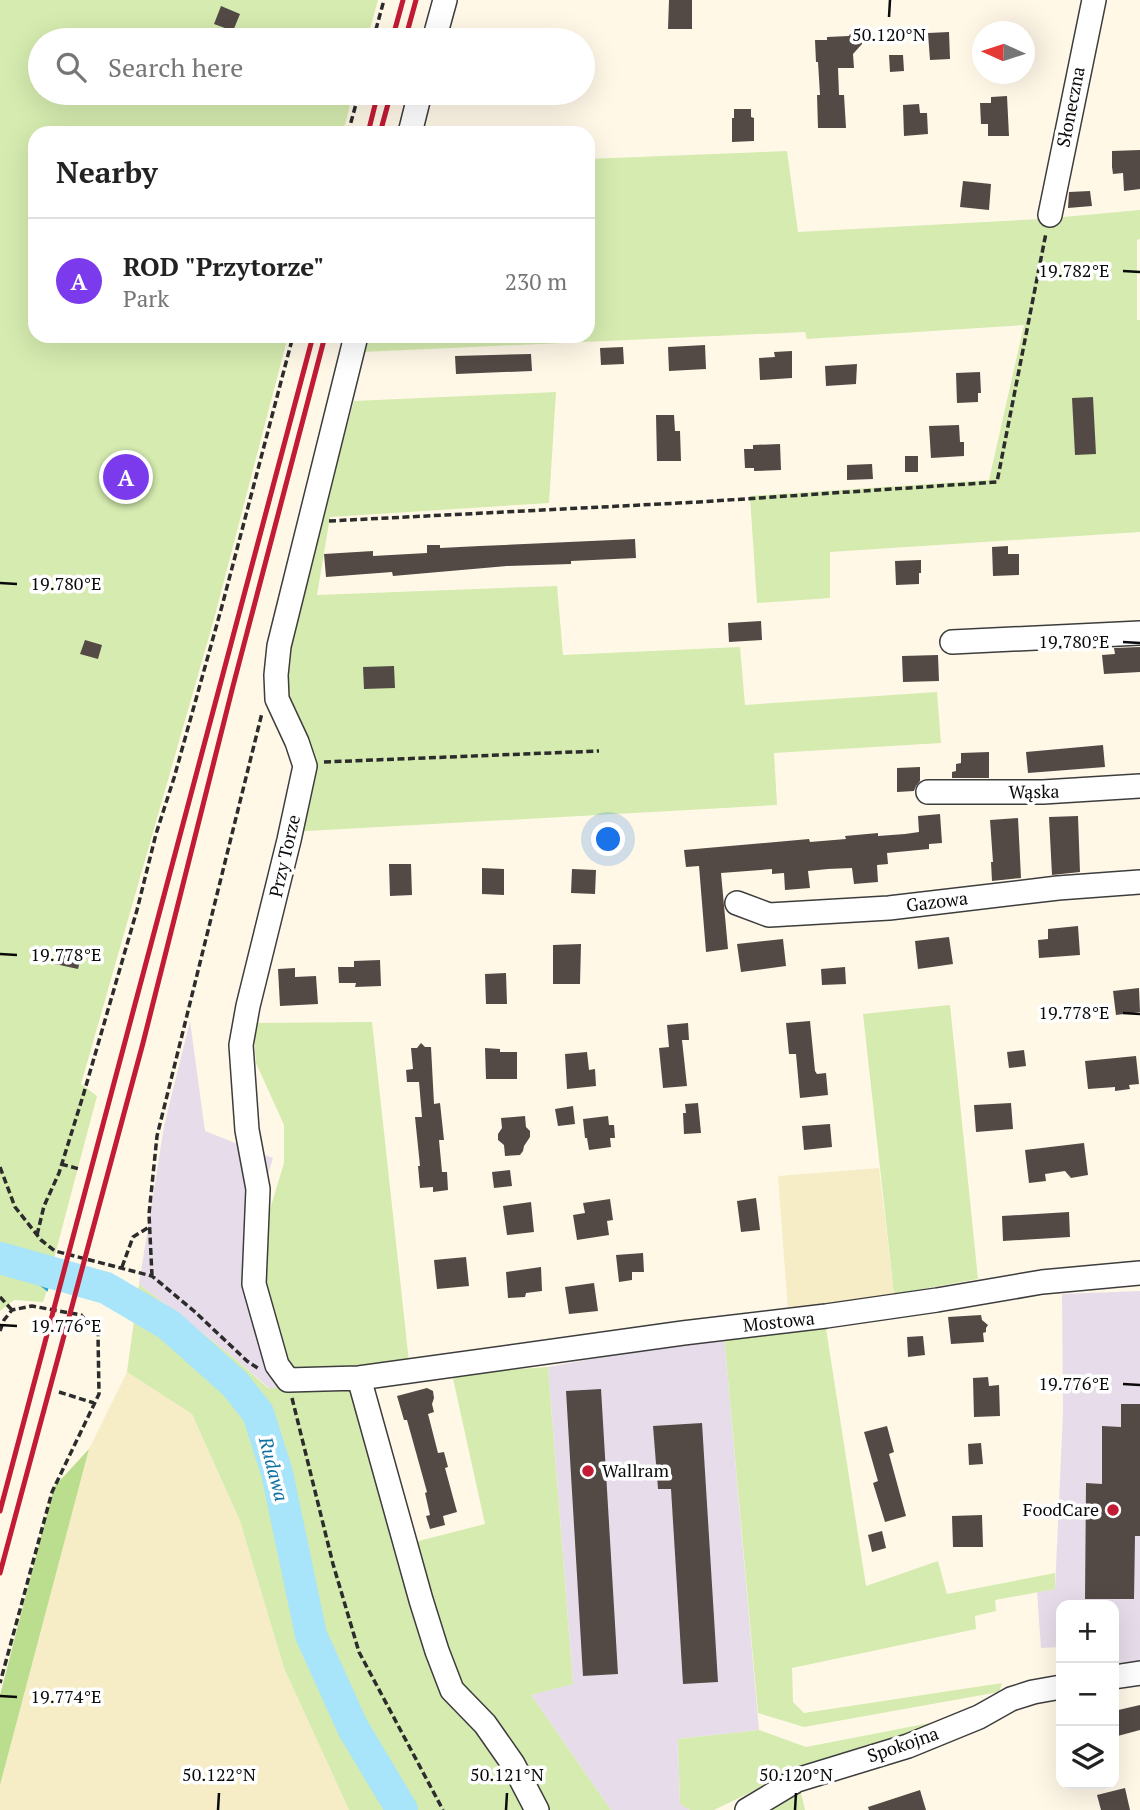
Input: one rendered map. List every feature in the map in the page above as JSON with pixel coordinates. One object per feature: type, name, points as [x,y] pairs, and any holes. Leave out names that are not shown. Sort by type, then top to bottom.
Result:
[{"type":"street","points":[[437,28],[445,0]]},
{"type":"street","name":"Słoneczna","points":[[1050,215],[1094,0]]},
{"type":"street","points":[[412,126],[417,105]]},
{"type":"street","points":[[305,766],[277,699],[279,646],[354,343]]},
{"type":"street","points":[[953,642],[1140,633]]},
{"type":"street","name":"Przy Torze","points":[[288,1380],[277,1365],[254,1284],[258,1189],[247,1130],[242,1045],[248,1006],[305,766]]},
{"type":"street","name":"Wąska","points":[[928,792],[1043,792],[1140,786]]},
{"type":"street","name":"Gazowa","points":[[737,903],[769,915],[889,908],[1058,888],[1140,882]]},
{"type":"street","name":"Mostowa","points":[[288,1380],[359,1378],[683,1333],[817,1318],[1042,1282],[1140,1273]]},
{"type":"street","points":[[359,1378],[421,1600],[452,1690],[485,1724],[513,1763],[537,1810]]},
{"type":"street","points":[[1119,1676],[1140,1673]]},
{"type":"street","name":"Spokojna","points":[[747,1810],[797,1780],[908,1745],[979,1717],[1011,1699],[1056,1688]]},
{"type":"path","points":[[376,28],[384,0]]},
{"type":"path","points":[[350,126],[356,105]]},
{"type":"path","points":[[309,522],[699,502],[997,482],[1050,215]]},
{"type":"path","points":[[37,1235],[44,1206],[83,1096],[137,910],[156,834],[222,606],[291,343]]},
{"type":"path","points":[[152,1276],[149,1214],[157,1136],[262,712]]},
{"type":"path","points":[[305,766],[315,762],[599,751]]},
{"type":"path","points":[[61,1164],[79,1170]]},
{"type":"path","points":[[0,1167],[15,1207],[37,1235],[55,1251],[152,1276],[247,1361],[272,1376],[288,1380],[333,1564],[359,1652],[443,1810]]},
{"type":"path","points":[[122,1267],[133,1237],[149,1226]]},
{"type":"path","points":[[0,1297],[12,1310]]},
{"type":"path","points":[[0,1331],[12,1310],[32,1306],[81,1315],[98,1334],[99,1394],[52,1492],[0,1683]]},
{"type":"path","points":[[59,1392],[95,1403]]},
{"type":"shaded area","points":[[190,1021],[205,1131],[273,1158],[246,1249],[245,1294],[279,1388],[269,1388],[139,1284],[164,1126]]},
{"type":"shaded area","points":[[879,1168],[894,1294],[788,1311],[778,1176]]},
{"type":"shaded area","points":[[1140,1291],[1140,1666],[1119,1669],[1119,1600],[1056,1600],[1056,1647],[1041,1648],[1037,1592],[1055,1589],[1063,1412],[1062,1294]]},
{"type":"shaded area","points":[[724,1334],[759,1730],[678,1739],[680,1804],[690,1810],[611,1810],[531,1695],[573,1683],[548,1367]]},
{"type":"shaded area","points":[[127,1372],[192,1414],[240,1521],[284,1668],[349,1810],[0,1810],[0,1785],[89,1449]]},
{"type":"green space","points":[[0,0],[378,0],[370,28],[28,28],[28,105],[350,105],[345,126],[28,126],[28,343],[286,343],[214,619],[81,1084],[97,1096],[52,1266],[20,1255],[0,1244]]},
{"type":"green space","points":[[787,151],[798,232],[1041,219],[1140,210],[1140,239],[1137,240],[1137,320],[1140,320],[1140,532],[830,552],[830,598],[757,603],[750,496],[989,480],[1024,325],[807,339],[805,332],[595,341],[595,159]]},
{"type":"green space","points":[[364,343],[561,343],[362,352]]},
{"type":"green space","points":[[556,392],[549,503],[330,517],[317,595],[557,586],[563,655],[740,647],[745,705],[937,692],[941,743],[774,753],[777,805],[289,832],[298,763],[282,660],[354,401]]},
{"type":"green space","points":[[950,1005],[978,1279],[894,1294],[863,1014]]},
{"type":"green space","points":[[372,1022],[409,1362],[289,1375],[261,1319],[267,1219],[284,1163],[284,1125],[256,1063],[253,1023]]},
{"type":"green space","points":[[0,1271],[32,1278],[47,1290],[43,1302],[14,1300],[0,1311]]},
{"type":"green space","points":[[139,1284],[233,1357],[268,1388],[358,1385],[399,1546],[485,1524],[452,1374],[548,1367],[573,1684],[531,1695],[611,1810],[349,1810],[284,1668],[240,1521],[192,1414],[127,1372]]},
{"type":"green space","points":[[825,1322],[866,1586],[938,1561],[947,1594],[1055,1573],[1055,1589],[995,1600],[996,1611],[975,1616],[976,1629],[792,1668],[793,1702],[804,1713],[1002,1683],[999,1692],[804,1727],[758,1713],[724,1334]]},
{"type":"green space","points":[[89,1449],[0,1785],[0,1695],[54,1487]]},
{"type":"green space","points":[[976,1714],[786,1775],[714,1810],[690,1810],[680,1804],[678,1739],[759,1730],[806,1747]]},
{"type":"green space","points":[[799,1784],[805,1810],[757,1810]]},
{"type":"water","points":[[0,1244],[20,1255],[52,1266],[47,1290],[32,1278],[0,1271]]},
{"type":"building","points":[[669,0],[692,0],[692,29],[668,29]]},
{"type":"building","points":[[221,6],[240,14],[234,28],[214,24]]},
{"type":"building","points":[[949,32],[950,59],[930,60],[928,33]]},
{"type":"building","points":[[857,33],[862,38],[862,44],[853,54],[854,68],[838,68],[839,95],[844,95],[846,128],[818,128],[817,95],[820,95],[815,40]]},
{"type":"building","points":[[889,55],[903,55],[904,71],[890,72]]},
{"type":"building","points":[[1007,96],[1009,136],[988,136],[988,124],[981,124],[980,103],[991,103],[991,97]]},
{"type":"building","points":[[919,104],[920,113],[927,113],[928,134],[904,136],[903,105]]},
{"type":"building","points":[[734,109],[751,109],[751,117],[754,118],[754,141],[732,142]]},
{"type":"building","points":[[1140,150],[1140,189],[1124,191],[1123,173],[1113,174],[1112,151]]},
{"type":"building","points":[[963,181],[991,184],[989,210],[960,207]]},
{"type":"building","points":[[1090,191],[1092,206],[1068,208],[1069,192]]},
{"type":"building","points":[[705,345],[706,369],[669,371],[668,347]]},
{"type":"building","points":[[623,347],[624,364],[601,365],[600,348]]},
{"type":"building","points":[[792,351],[792,378],[760,380],[759,358],[775,357],[774,352]]},
{"type":"building","points":[[531,354],[532,371],[456,374],[455,356]]},
{"type":"building","points":[[857,364],[856,384],[826,386],[825,366]]},
{"type":"building","points":[[980,372],[981,393],[978,393],[978,402],[957,403],[956,373]]},
{"type":"building","points":[[1093,397],[1096,454],[1075,455],[1072,398]]},
{"type":"building","points":[[656,415],[674,415],[675,431],[680,431],[681,461],[657,461]]},
{"type":"building","points":[[959,425],[960,442],[964,442],[964,456],[931,458],[929,426]]},
{"type":"building","points":[[780,444],[781,470],[754,471],[754,468],[745,468],[744,449],[753,449],[753,445]]},
{"type":"building","points":[[905,456],[918,456],[918,472],[905,472]]},
{"type":"building","points":[[872,464],[873,479],[847,480],[847,465]]},
{"type":"building","points":[[635,539],[636,558],[393,576],[392,572],[326,577],[324,554],[373,551],[373,556],[427,553],[427,545],[440,545],[440,548]]},
{"type":"building","points":[[1008,546],[1008,554],[1019,554],[1019,575],[993,576],[992,547]]},
{"type":"building","points":[[921,560],[919,584],[896,585],[895,561]]},
{"type":"building","points":[[761,621],[762,640],[729,642],[728,623]]},
{"type":"building","points":[[85,640],[102,645],[98,659],[80,654]]},
{"type":"building","points":[[1140,647],[1140,672],[1104,674],[1102,655],[1115,654],[1114,648]]},
{"type":"building","points":[[938,655],[939,681],[903,682],[902,656]]},
{"type":"building","points":[[394,666],[395,688],[364,689],[363,667]]},
{"type":"building","points":[[1103,745],[1105,767],[1028,773],[1026,752]]},
{"type":"building","points":[[989,752],[989,778],[952,778],[956,764],[961,763],[961,753]]},
{"type":"building","points":[[920,767],[920,781],[914,791],[897,792],[897,768]]},
{"type":"building","points":[[940,814],[942,843],[929,844],[929,849],[887,853],[888,864],[877,865],[878,882],[854,884],[852,868],[828,869],[808,871],[810,888],[785,890],[784,873],[772,874],[772,869],[721,873],[728,949],[706,952],[699,866],[686,867],[684,850],[809,839],[810,842],[846,839],[845,836],[878,833],[878,836],[905,834],[919,832],[918,816]]},
{"type":"building","points":[[1078,816],[1080,872],[1052,875],[1049,817]]},
{"type":"building","points":[[1018,818],[1021,878],[992,881],[990,820]]},
{"type":"building","points":[[389,864],[411,864],[412,895],[390,896]]},
{"type":"building","points":[[482,868],[504,869],[504,895],[482,894]]},
{"type":"building","points":[[572,869],[596,870],[595,894],[571,893]]},
{"type":"building","points":[[1078,926],[1080,955],[1039,958],[1038,940],[1048,939],[1048,929]]},
{"type":"building","points":[[949,937],[953,964],[918,969],[915,941]]},
{"type":"building","points":[[783,939],[786,966],[741,972],[737,944]]},
{"type":"building","points":[[581,944],[580,984],[553,984],[553,945]]},
{"type":"building","points":[[59,948],[82,953],[78,969],[55,964]]},
{"type":"building","points":[[380,960],[381,986],[355,987],[356,983],[339,983],[338,967],[354,967],[354,961]]},
{"type":"building","points":[[845,967],[846,984],[822,985],[821,969]]},
{"type":"building","points":[[295,968],[295,977],[316,976],[318,1004],[280,1006],[278,969]]},
{"type":"building","points":[[506,973],[507,1004],[486,1004],[485,974]]},
{"type":"building","points":[[1139,988],[1140,1012],[1116,1015],[1113,991]]},
{"type":"building","points":[[810,1021],[815,1071],[817,1074],[826,1073],[828,1095],[800,1098],[796,1054],[789,1054],[786,1023]]},
{"type":"building","points":[[688,1023],[689,1040],[682,1040],[687,1086],[663,1088],[659,1048],[669,1047],[667,1025]]},
{"type":"building","points":[[421,1043],[425,1047],[431,1047],[434,1104],[440,1103],[444,1140],[439,1140],[442,1172],[447,1172],[448,1190],[433,1192],[433,1187],[420,1188],[415,1117],[422,1117],[419,1082],[407,1082],[406,1070],[413,1069],[411,1048],[417,1048]]},
{"type":"building","points":[[485,1048],[500,1049],[500,1052],[517,1052],[517,1079],[486,1079]]},
{"type":"building","points":[[1024,1050],[1026,1066],[1009,1068],[1007,1052]]},
{"type":"building","points":[[587,1052],[589,1070],[595,1069],[596,1086],[567,1089],[565,1054]]},
{"type":"building","points":[[1136,1056],[1139,1084],[1129,1085],[1130,1089],[1115,1091],[1115,1087],[1088,1089],[1085,1061]]},
{"type":"building","points":[[698,1103],[701,1133],[684,1134],[685,1104]]},
{"type":"building","points":[[1011,1103],[1013,1129],[976,1132],[974,1105]]},
{"type":"building","points":[[573,1106],[575,1124],[558,1126],[555,1109]]},
{"type":"building","points":[[525,1116],[530,1137],[523,1151],[520,1155],[505,1156],[504,1145],[498,1140],[502,1128],[501,1118]]},
{"type":"building","points":[[608,1116],[609,1125],[614,1125],[615,1138],[610,1138],[611,1147],[589,1150],[583,1119]]},
{"type":"building","points":[[830,1124],[832,1147],[804,1150],[802,1126]]},
{"type":"building","points":[[1084,1143],[1088,1175],[1071,1178],[1065,1171],[1045,1174],[1046,1181],[1029,1183],[1025,1150]]},
{"type":"building","points":[[510,1170],[512,1186],[494,1188],[492,1172]]},
{"type":"building","points":[[756,1198],[760,1230],[741,1232],[737,1201]]},
{"type":"building","points":[[610,1199],[613,1220],[607,1221],[609,1235],[577,1240],[573,1215],[585,1213],[583,1203]]},
{"type":"building","points":[[531,1202],[534,1232],[507,1235],[503,1206]]},
{"type":"building","points":[[1069,1212],[1070,1237],[1003,1241],[1002,1216]]},
{"type":"building","points":[[643,1253],[644,1272],[632,1272],[632,1280],[619,1282],[616,1255]]},
{"type":"building","points":[[466,1257],[469,1286],[437,1289],[434,1260]]},
{"type":"building","points":[[541,1267],[542,1291],[526,1293],[525,1297],[508,1298],[506,1272]]},
{"type":"building","points":[[594,1283],[598,1311],[569,1314],[565,1287]]},
{"type":"building","points":[[981,1315],[988,1325],[983,1333],[984,1342],[951,1344],[948,1317]]},
{"type":"building","points":[[923,1336],[925,1355],[908,1357],[907,1337]]},
{"type":"building","points":[[988,1377],[989,1386],[999,1385],[1000,1416],[974,1417],[973,1378]]},
{"type":"building","points":[[427,1388],[433,1391],[434,1398],[434,1412],[428,1414],[438,1453],[444,1452],[448,1467],[445,1468],[457,1512],[443,1516],[445,1525],[430,1529],[426,1516],[430,1515],[425,1493],[427,1492],[407,1420],[404,1420],[397,1396]]},
{"type":"building","name":"Wallram","points":[[601,1389],[618,1674],[583,1676],[566,1391]]},
{"type":"building","name":"FoodCare","points":[[1121,1404],[1140,1404],[1140,1536],[1135,1536],[1134,1599],[1085,1599],[1086,1483],[1102,1484],[1102,1426],[1121,1427]]},
{"type":"building","name":"Wallram","points":[[702,1423],[718,1682],[683,1684],[671,1489],[658,1489],[653,1426]]},
{"type":"building","points":[[887,1426],[894,1452],[889,1454],[906,1516],[885,1522],[873,1483],[878,1481],[864,1432]]},
{"type":"building","points":[[981,1443],[983,1464],[969,1465],[968,1444]]},
{"type":"building","points":[[982,1515],[983,1547],[953,1547],[952,1516]]},
{"type":"building","points":[[882,1531],[886,1548],[872,1552],[868,1535]]},
{"type":"building","points":[[1140,1705],[1140,1730],[1119,1736],[1119,1710]]},
{"type":"building","points":[[1125,1788],[1130,1810],[1101,1810],[1097,1795]]},
{"type":"building","points":[[920,1790],[926,1810],[869,1810],[868,1807]]},
{"type":"waterway","name":"Rudawa","points":[[0,1258],[106,1288],[169,1325],[235,1384],[258,1413],[277,1473],[311,1635],[353,1728],[402,1810]]},
{"type":"railway","points":[[395,28],[403,0]]},
{"type":"railway","points":[[408,28],[416,0]]},
{"type":"railway","points":[[370,126],[375,105]]},
{"type":"railway","points":[[382,126],[388,105]]},
{"type":"railway","points":[[0,1511],[311,343]]},
{"type":"railway","points":[[0,1573],[143,1043],[323,343]]},
{"type":"place","name":"ROD \"Przytorze\"","points":[[126,477]]},
{"type":"place","name":"Wallram","points":[[588,1471]]},
{"type":"place","name":"FoodCare","points":[[1113,1510]]}]
